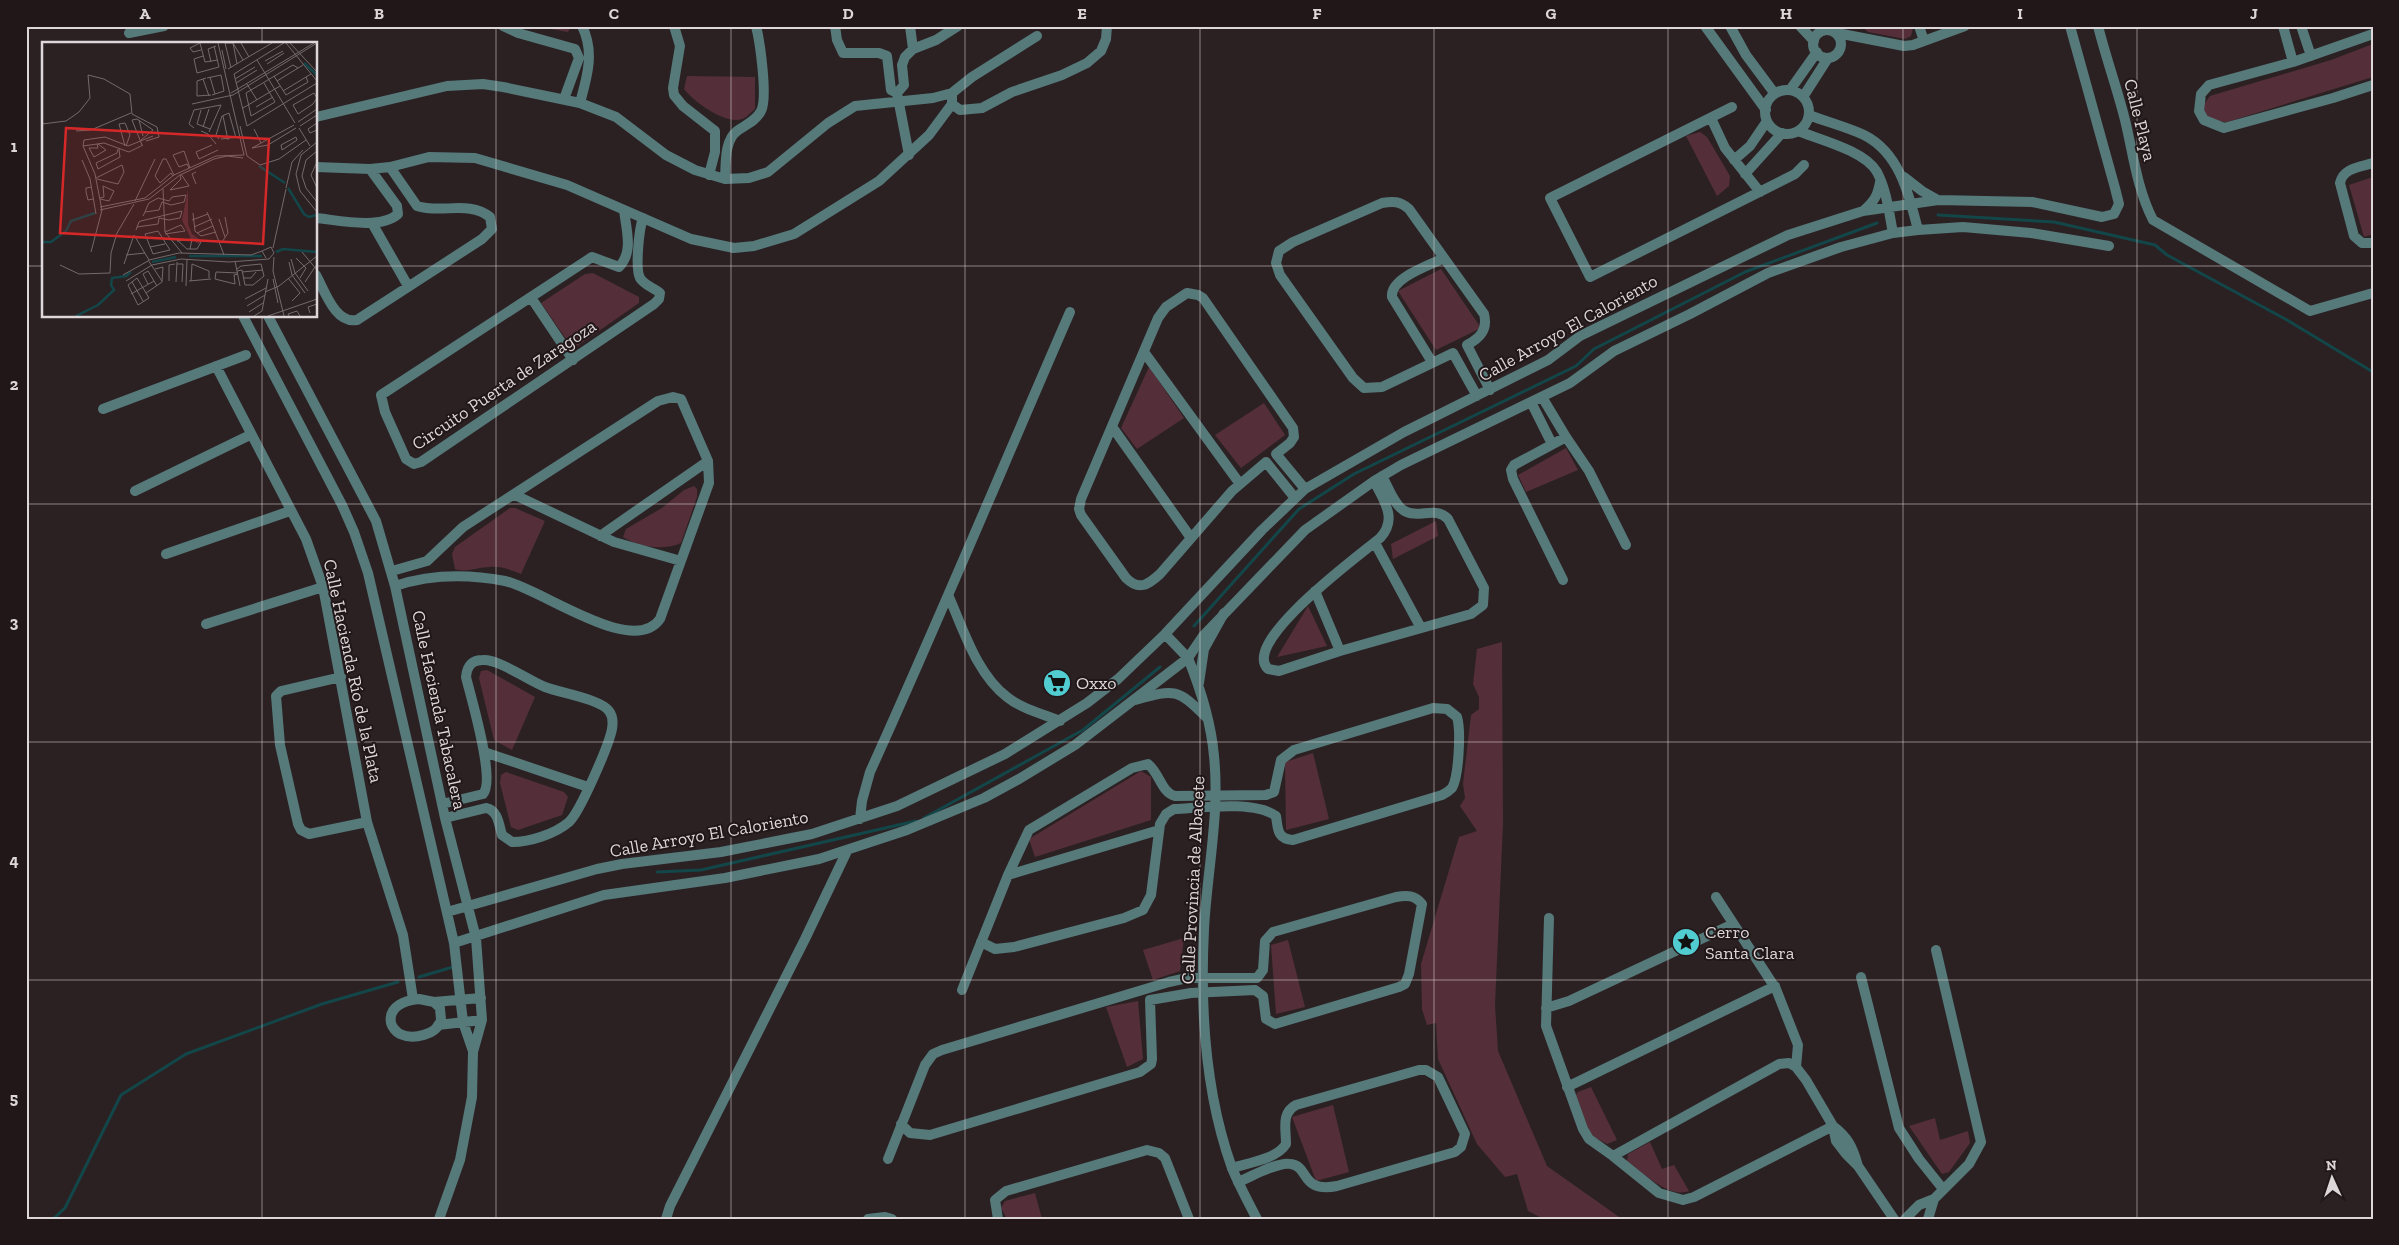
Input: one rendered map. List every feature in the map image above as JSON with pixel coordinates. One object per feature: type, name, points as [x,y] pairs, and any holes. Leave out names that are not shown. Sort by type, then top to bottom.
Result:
[{"type":"street","points":[[129,33],[164,26]]},
{"type":"street","points":[[503,26],[518,33],[575,49],[579,58],[564,99]]},
{"type":"street","points":[[580,103],[590,59],[589,45],[582,26]]},
{"type":"street","points":[[674,26],[680,46],[673,88],[674,95],[683,106],[715,131],[715,152],[709,175]]},
{"type":"street","points":[[725,179],[730,139],[735,132],[757,117],[763,106],[760,50],[756,26]]},
{"type":"street","points":[[835,26],[838,44],[843,53],[879,53],[887,56],[891,90],[932,98],[952,93],[972,77],[1037,36]]},
{"type":"street","points":[[910,26],[914,49]]},
{"type":"street","points":[[909,155],[900,93],[903,60],[914,49],[936,40],[958,26]]},
{"type":"street","points":[[952,104],[960,110],[982,108],[1012,92],[1062,75],[1087,63],[1101,51],[1106,39],[1107,26]]},
{"type":"street","points":[[1704,26],[1766,110]]},
{"type":"street","points":[[1730,26],[1746,55],[1775,94]]},
{"type":"street","points":[[1919,26],[1924,41]]},
{"type":"street","points":[[1816,36],[1828,30],[1904,46],[1924,41],[1964,26]]},
{"type":"street","name":"Calle Arroyo El Caloriento","points":[[447,912],[597,869],[759,845],[812,834],[860,819],[930,792],[972,772],[1060,721],[1118,679],[1165,634],[1305,489],[1404,432],[1548,360],[1580,336],[1788,235],[1863,211],[1938,200],[2032,202],[2102,217],[2114,214],[2119,204],[2070,26]]},
{"type":"street","name":"Calle Playa","points":[[2098,26],[2125,119],[2145,205],[2153,220],[2310,311],[2373,293]]},
{"type":"street","points":[[2283,26],[2293,62]]},
{"type":"street","points":[[2301,26],[2311,56]]},
{"type":"street","points":[[1800,27],[1816,36]]},
{"type":"street","points":[[2373,34],[2293,62],[2209,85],[2199,100],[2200,115],[2209,123],[2224,128],[2334,98],[2373,84]]},
{"type":"street","points":[[1803,97],[1828,58],[1839,51],[1845,35]]},
{"type":"street","points":[[1734,160],[1750,146],[1767,121],[1766,110],[1770,98],[1775,94],[1790,90],[1817,52],[1816,36]]},
{"type":"street","points":[[1817,52],[1828,58]]},
{"type":"street","points":[[318,116],[408,94],[464,84],[503,86],[580,103],[616,118],[666,155],[709,175],[725,179],[750,178],[768,172],[828,123],[855,106],[900,93]]},
{"type":"street","points":[[1790,90],[1803,97],[1807,102],[1809,115],[1804,126],[1798,131]]},
{"type":"street","points":[[318,167],[370,169],[390,167],[429,157],[475,158],[567,185],[691,240],[734,248],[771,243],[812,224],[879,181],[929,135],[952,104],[952,93]]},
{"type":"street","points":[[1732,107],[1550,198],[1590,278],[1795,174],[1804,165]]},
{"type":"street","points":[[1809,115],[1864,136],[1878,146],[1901,174],[1922,191],[1938,200]]},
{"type":"street","points":[[1710,118],[1725,148],[1760,192]]},
{"type":"street","points":[[1767,121],[1782,133],[1798,131],[1860,155],[1876,170],[1893,233]]},
{"type":"street","points":[[1745,174],[1782,133]]},
{"type":"street","points":[[1866,161],[1878,146]]},
{"type":"street","points":[[2373,163],[2350,170],[2341,178],[2340,183],[2354,236],[2362,243],[2373,243]]},
{"type":"street","points":[[318,279],[340,316],[352,321],[363,317],[482,239],[492,228],[492,223],[487,215],[475,210],[431,209],[417,206],[390,167]]},
{"type":"street","points":[[318,218],[372,223],[389,220],[398,214],[398,210],[370,169]]},
{"type":"street","points":[[1901,174],[1918,230]]},
{"type":"street","points":[[1863,211],[1872,204],[1878,194],[1880,181]]},
{"type":"street","points":[[1397,202],[1409,208],[1484,314],[1485,326],[1483,332],[1467,346],[1382,387],[1364,388],[1353,378],[1280,275],[1276,257],[1278,251],[1292,242],[1382,204],[1397,202]]},
{"type":"street","name":"Circuito Puerta de Zaragoza","points":[[624,210],[628,249],[627,256],[619,267],[592,257],[381,395],[385,412],[406,459],[414,464],[421,462],[573,360],[659,299],[660,293],[643,282],[638,272],[639,230],[643,218]]},
{"type":"street","points":[[372,223],[408,286]]},
{"type":"street","points":[[454,944],[604,895],[756,873],[846,851],[907,830],[984,798],[1019,780],[1075,745],[1188,658],[1203,636],[1305,530],[1378,478],[1570,383],[1614,350],[1690,314],[1768,273],[1841,247],[1893,233],[1918,230],[1963,227],[2031,233],[2109,246]]},
{"type":"street","points":[[1432,362],[1392,297],[1391,292],[1398,281],[1444,258]]},
{"type":"street","points":[[1187,293],[1204,298],[1293,428],[1294,437],[1290,443],[1240,484],[1152,582],[1147,585],[1136,586],[1126,578],[1081,515],[1079,509],[1081,499],[1144,352],[1158,318],[1166,306],[1187,293]]},
{"type":"street","points":[[532,298],[573,360]]},
{"type":"street","points":[[860,819],[862,801],[870,772],[949,598],[969,545],[1070,312]]},
{"type":"street","points":[[244,318],[354,532],[370,582],[454,944],[462,1000],[463,1022],[473,1052],[472,1097],[460,1160],[438,1219]]},
{"type":"street","name":"Calle Hacienda Tabacalera","points":[[269,318],[362,491],[376,521],[392,571],[442,804],[476,938],[482,1020],[473,1052]]},
{"type":"street","points":[[1467,346],[1490,390]]},
{"type":"street","points":[[1144,352],[1240,484]]},
{"type":"street","points":[[1453,353],[1477,396]]},
{"type":"street","points":[[103,409],[246,354]]},
{"type":"street","name":"Calle Hacienda Río de la Plata","points":[[216,366],[311,551],[323,587],[367,822],[403,935],[413,999]]},
{"type":"street","points":[[392,571],[427,561],[463,527],[666,397],[681,399],[708,461],[709,483],[660,619],[656,624],[645,631],[623,630],[590,619],[507,582],[440,576],[418,578],[395,586]]},
{"type":"street","points":[[1542,397],[1566,437],[1590,470],[1626,545]]},
{"type":"street","points":[[1531,402],[1552,444]]},
{"type":"street","points":[[1113,428],[1190,538]]},
{"type":"street","points":[[135,491],[250,435]]},
{"type":"street","points":[[1563,580],[1512,478],[1511,470],[1514,465],[1566,437]]},
{"type":"street","points":[[1276,454],[1305,489]]},
{"type":"street","points":[[600,536],[708,461]]},
{"type":"street","points":[[1266,462],[1295,498]]},
{"type":"street","points":[[1378,478],[1404,511],[1416,514],[1438,512],[1448,519],[1484,588],[1485,600],[1478,610],[1340,650],[1279,671],[1268,670],[1263,660],[1265,648],[1315,591],[1375,543],[1387,529],[1390,516],[1378,478]]},
{"type":"street","points":[[515,495],[627,547],[681,561]]},
{"type":"street","points":[[166,554],[290,511]]},
{"type":"street","points":[[1375,543],[1421,628]]},
{"type":"street","points":[[206,624],[323,587]]},
{"type":"street","points":[[1315,591],[1340,650]]},
{"type":"street","points":[[949,598],[977,658],[995,687],[1021,706],[1060,721]]},
{"type":"street","points":[[1198,684],[1204,649],[1224,614]]},
{"type":"street","points":[[1165,634],[1188,658]]},
{"type":"street","name":"Calle Provincia de Albacete","points":[[1188,658],[1208,719],[1214,756],[1216,796],[1204,929],[1203,978],[1213,1095],[1221,1135],[1232,1168],[1257,1219]]},
{"type":"street","points":[[442,804],[483,794],[486,790],[488,780],[484,752],[466,677],[470,665],[482,660],[495,662],[545,687],[598,703],[608,709],[611,715],[612,728],[588,787],[568,823],[560,828],[524,841],[506,840],[502,835],[496,813],[491,809],[486,808],[446,818]]},
{"type":"street","points":[[341,677],[281,691],[276,696],[280,745],[301,830],[309,834],[367,822]]},
{"type":"street","points":[[1135,700],[1170,692],[1186,697],[1208,719]]},
{"type":"street","points":[[962,990],[981,942],[1008,875],[1029,830],[1132,768],[1148,764],[1156,771],[1165,789],[1170,794],[1180,797],[1271,794],[1276,787],[1278,765],[1282,758],[1294,750],[1433,708],[1447,709],[1457,717],[1455,779],[1452,788],[1442,795],[1293,840],[1282,838],[1278,834],[1276,816],[1264,809],[1249,807],[1169,811],[1159,830],[1151,894],[1143,910],[1124,918],[1014,947],[995,949],[981,942]]},
{"type":"street","points":[[484,752],[588,787]]},
{"type":"street","points":[[1008,875],[1159,830]]},
{"type":"street","points":[[666,1219],[670,1206],[805,939],[846,851]]},
{"type":"street","points":[[888,1159],[922,1072],[933,1054],[956,1045],[1187,978],[1257,978],[1263,970],[1265,941],[1273,932],[1396,897],[1411,896],[1418,898],[1422,904],[1409,974],[1405,984],[1399,987],[1275,1024],[1266,1020],[1263,996],[1255,990],[1171,995],[1150,1000]]},
{"type":"street","points":[[1716,897],[1775,986],[1798,1045],[1796,1067]]},
{"type":"street","points":[[1549,918],[1547,1032],[1586,1136],[1659,1193],[1683,1200],[1694,1197],[1833,1126]]},
{"type":"street","points":[[1546,1008],[1569,1001],[1733,924]]},
{"type":"street","points":[[1905,1219],[1918,1205],[1934,1199],[1969,1164],[1981,1142],[1936,950]]},
{"type":"street","points":[[1861,977],[1899,1128],[1919,1159],[1943,1190]]},
{"type":"street","points":[[1567,1087],[1775,986]]},
{"type":"street","points":[[901,1124],[910,1133],[930,1135],[1140,1072],[1151,1064],[1152,1059],[1150,1000],[1144,989]]},
{"type":"street","points":[[434,1002],[481,998]]},
{"type":"street","points":[[413,999],[426,999],[434,1002],[440,1008],[441,1019],[438,1025],[427,1034],[414,1036],[400,1034],[392,1027],[390,1018],[393,1010],[399,1004],[413,999]]},
{"type":"street","points":[[438,1025],[482,1020]]},
{"type":"street","points":[[1613,1156],[1779,1064],[1789,1063],[1796,1067],[1806,1080],[1833,1126],[1836,1141],[1858,1166],[1894,1219]]},
{"type":"street","points":[[1232,1168],[1270,1156],[1284,1147],[1286,1137],[1285,1118],[1287,1112],[1296,1105],[1419,1070],[1426,1070],[1438,1077],[1465,1134],[1461,1147],[1455,1152],[1337,1186],[1327,1188],[1313,1185],[1296,1166],[1288,1163],[1238,1182]]},
{"type":"street","points":[[998,1219],[995,1200],[1006,1191],[1147,1150],[1159,1153],[1165,1158],[1189,1219]]},
{"type":"street","points":[[1928,1219],[1934,1199]]},
{"type":"street","points":[[868,1219],[885,1217],[892,1219]]},
{"type":"shaded area","points":[[534,26],[571,26],[568,32]]},
{"type":"shaded area","points":[[1861,26],[1913,26],[1913,28],[1911,36],[1905,39],[1868,32]]},
{"type":"shaded area","points":[[2373,44],[2373,77],[2227,122],[2209,118],[2202,107],[2210,96],[2331,60]]},
{"type":"shaded area","points":[[687,76],[755,77],[755,109],[742,119],[735,120],[727,119],[710,111],[694,100],[684,89]]},
{"type":"shaded area","points":[[1700,132],[1707,137],[1730,176],[1729,186],[1717,196],[1686,136]]},
{"type":"shaded area","points":[[2373,177],[2373,234],[2364,237],[2349,185]]},
{"type":"shaded area","points":[[1441,269],[1481,328],[1436,350],[1398,291]]},
{"type":"shaded area","points":[[593,273],[639,297],[639,303],[573,349],[541,303],[585,274]]},
{"type":"shaded area","points":[[1149,367],[1184,418],[1137,449],[1121,428]]},
{"type":"shaded area","points":[[1264,403],[1285,435],[1241,468],[1215,435]]},
{"type":"shaded area","points":[[1566,448],[1578,470],[1526,492],[1518,475]]},
{"type":"shaded area","points":[[694,486],[697,489],[697,497],[681,543],[667,547],[651,547],[623,537],[626,529],[662,508],[684,490]]},
{"type":"shaded area","points":[[510,508],[515,508],[545,521],[521,574],[498,567],[455,569],[452,554],[455,547]]},
{"type":"shaded area","points":[[1436,521],[1438,536],[1393,559],[1391,544]]},
{"type":"shaded area","points":[[1308,606],[1327,646],[1277,657]]},
{"type":"shaded area","points":[[1502,642],[1503,824],[1495,1005],[1498,1051],[1547,1166],[1622,1219],[1544,1219],[1528,1211],[1517,1174],[1505,1177],[1477,1144],[1438,1059],[1436,1023],[1427,1025],[1422,1009],[1421,964],[1459,837],[1477,831],[1460,806],[1465,798],[1463,784],[1471,715],[1479,709],[1479,697],[1473,684],[1477,649]]},
{"type":"shaded area","points":[[487,670],[535,697],[512,750],[494,740],[479,678],[481,671]]},
{"type":"shaded area","points":[[1313,753],[1329,819],[1286,830],[1285,762]]},
{"type":"shaded area","points":[[1141,771],[1151,777],[1151,820],[1035,857],[1029,839]]},
{"type":"shaded area","points":[[506,772],[564,792],[568,797],[562,815],[518,830],[511,827],[500,783],[501,775]]},
{"type":"shaded area","points":[[1184,938],[1180,971],[1153,980],[1143,950]]},
{"type":"shaded area","points":[[1288,940],[1305,1007],[1276,1014],[1271,945]]},
{"type":"shaded area","points":[[1138,1001],[1143,1059],[1127,1067],[1106,1007]]},
{"type":"shaded area","points":[[1591,1087],[1617,1140],[1607,1144],[1590,1135],[1575,1096],[1578,1092]]},
{"type":"shaded area","points":[[1333,1105],[1349,1172],[1316,1181],[1292,1117]]},
{"type":"shaded area","points":[[1935,1118],[1940,1140],[1968,1131],[1970,1143],[1949,1172],[1942,1174],[1909,1126]]},
{"type":"shaded area","points":[[1650,1142],[1662,1169],[1674,1165],[1689,1191],[1673,1191],[1665,1188],[1627,1161],[1628,1154]]},
{"type":"shaded area","points":[[1035,1193],[1042,1219],[1007,1219],[1001,1208],[1005,1201]]},
{"type":"waterway","points":[[1938,215],[2054,222],[2155,245],[2167,255],[2287,320],[2373,372]]},
{"type":"waterway","points":[[1194,626],[1299,509],[1354,474],[1576,366],[1594,349],[1745,272],[1877,223]]},
{"type":"waterway","points":[[924,818],[1083,730],[1160,667]]},
{"type":"waterway","points":[[657,872],[701,870],[916,821]]},
{"type":"waterway","points":[[419,977],[453,967]]},
{"type":"waterway","points":[[53,1219],[65,1208],[121,1095],[186,1054],[322,1004],[398,982]]},
{"type":"place","name":"Oxxo","points":[[1057,683]]},
{"type":"place","name":"Cerro Santa Clara","points":[[1686,942]]}]
